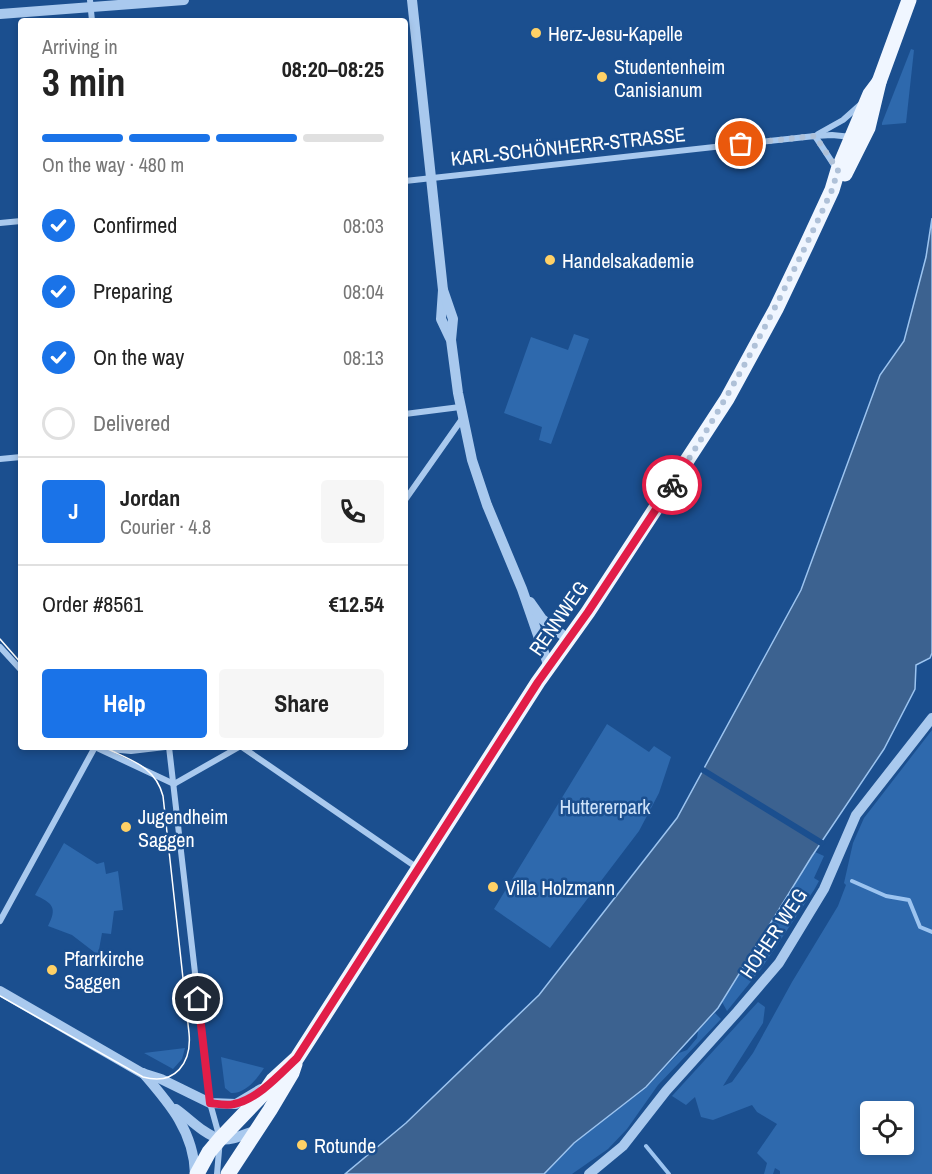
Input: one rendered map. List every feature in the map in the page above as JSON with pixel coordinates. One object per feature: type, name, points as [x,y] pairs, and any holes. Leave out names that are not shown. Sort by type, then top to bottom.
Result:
[{"type":"main road","name":"RENNWEG","points":[[832,190],[843,178],[874,88],[909,0]]},
{"type":"main road","name":"RENNWEG","points":[[228,1174],[292,1073],[297,1058],[549,667],[727,399],[776,309],[832,190],[838,170],[858,138]]},
{"type":"main road","name":"RENNWEG","points":[[196,1174],[220,1139],[264,1093],[273,1080],[297,1058]]},
{"type":"street","points":[[0,14],[90,4],[184,0]]},
{"type":"street","points":[[412,0],[443,290],[453,319],[451,340],[461,413],[472,460],[487,505],[522,589],[549,667]]},
{"type":"street","name":"KARL-SCHÖNHERR-STRASSE","points":[[815,136],[843,120],[874,88]]},
{"type":"street","points":[[815,136],[838,170]]},
{"type":"street","name":"KARL-SCHÖNHERR-STRASSE","points":[[408,181],[815,136],[858,138]]},
{"type":"street","points":[[0,223],[18,221]]},
{"type":"street","points":[[408,414],[461,413]]},
{"type":"street","points":[[408,495],[461,413]]},
{"type":"street","points":[[0,459],[18,457]]},
{"type":"street","points":[[522,589],[542,619],[569,640]]},
{"type":"street","points":[[0,646],[18,667]]},
{"type":"street","name":"HOHER WEG","points":[[589,1174],[623,1146],[666,1091],[779,963],[824,889],[856,815],[932,718]]},
{"type":"street","points":[[0,921],[93,750]]},
{"type":"street","points":[[101,750],[174,784]]},
{"type":"street","points":[[122,750],[140,750]]},
{"type":"street","points":[[168,750],[174,784],[210,1103],[220,1139],[217,1174]]},
{"type":"street","points":[[174,784],[235,750]]},
{"type":"street","points":[[244,750],[419,869]]},
{"type":"street","points":[[0,992],[142,1073],[161,1079],[210,1103],[230,1105],[240,1102],[273,1080]]},
{"type":"street","points":[[142,1073],[171,1105],[197,1126],[220,1139],[257,1130]]},
{"type":"street","points":[[171,1105],[189,1138],[196,1174]]},
{"type":"green space","points":[[911,49],[914,50],[906,123],[882,125],[882,123]]},
{"type":"green space","points":[[574,334],[589,339],[551,444],[539,440],[542,427],[504,413],[531,337],[568,350]]},
{"type":"green space","name":"Huttererpark","points":[[607,724],[649,752],[654,746],[671,757],[659,793],[639,831],[550,948],[494,909]]},
{"type":"green space","points":[[932,730],[932,1174],[780,1174],[780,1171],[775,1168],[773,1174],[764,1174],[767,1163],[757,1153],[777,1124],[757,1112],[752,1105],[713,1120],[701,1117],[695,1097],[686,1105],[672,1096],[758,1002],[765,1007],[763,1023],[723,1086],[732,1082],[753,1053],[838,906],[846,885],[844,883],[853,843],[864,818]]},
{"type":"green space","points":[[64,843],[97,864],[104,862],[106,874],[118,871],[123,910],[114,911],[111,934],[102,933],[98,955],[72,935],[48,926],[53,914],[52,906],[35,895]]},
{"type":"green space","points":[[815,852],[824,856],[814,878],[819,881],[761,969],[727,1011],[722,1002]]},
{"type":"green space","points":[[715,1013],[721,1019],[658,1085],[627,1129],[608,1149],[572,1174],[544,1174],[574,1143],[646,1088],[679,1053],[687,1050],[697,1038],[698,1031]]},
{"type":"green space","points":[[185,1048],[182,1059],[173,1069],[144,1053]]},
{"type":"green space","points":[[221,1057],[264,1068],[246,1088],[231,1093],[225,1088]]},
{"type":"shaded area","points":[[932,218],[932,653],[930,658],[916,665],[915,689],[884,749],[812,856],[718,1008],[646,1087],[574,1143],[544,1174],[345,1174],[406,1123],[539,995],[677,818],[801,590],[880,375],[904,341],[926,257]]},
{"type":"pier","points":[[702,766],[826,842],[822,847],[699,771]]},
{"type":"waterway","points":[[852,881],[886,896],[909,900],[920,927],[932,932]]},
{"type":"waterway","points":[[646,1146],[669,1174]]},
{"type":"tram line","points":[[0,639],[18,660]]},
{"type":"tram line","points":[[0,996],[143,1077],[154,1079],[172,1075],[179,1070],[188,1054],[189,1033],[163,796],[154,777],[147,770],[110,750]]},
{"type":"way so far","points":[[672,485],[727,399],[776,309],[832,190],[838,170],[815,136],[741,144]]},
{"type":"place","name":"Herz-Jesu-Kapelle","points":[[536,33]]},
{"type":"place","name":"Studentenheim Canisianum","points":[[602,77]]},
{"type":"place","name":"Handelsakademie","points":[[550,260]]},
{"type":"place","name":"Jugendheim Saggen","points":[[126,827]]},
{"type":"place","name":"Villa Holzmann","points":[[493,887]]},
{"type":"place","name":"Pfarrkirche Saggen","points":[[52,970]]},
{"type":"place","name":"Rotunde","points":[[302,1145]]},
{"type":"route","points":[[198,999],[210,1103],[233,1105],[240,1102],[273,1080],[297,1058],[538,682],[569,640],[672,485]]}]
